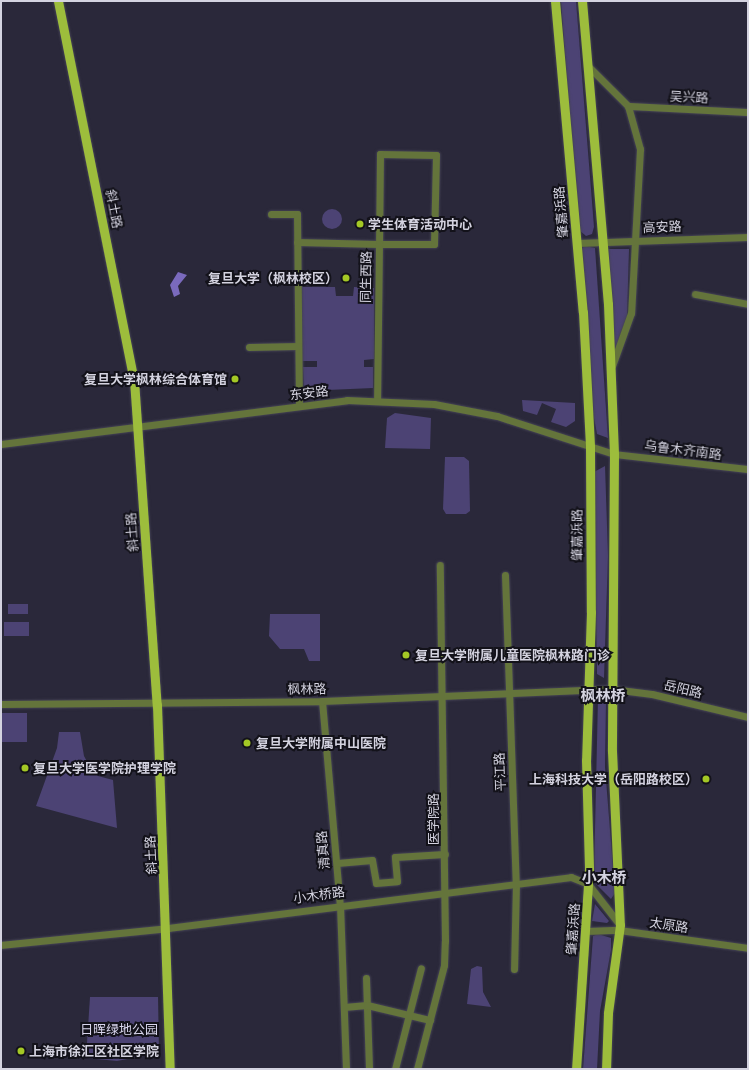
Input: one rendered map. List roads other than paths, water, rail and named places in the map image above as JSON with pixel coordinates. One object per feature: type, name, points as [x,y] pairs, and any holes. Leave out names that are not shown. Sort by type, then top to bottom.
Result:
[{"type":"main road","name":"斜土路","points":[[58,1],[134,380],[157,705],[168,928],[170,1069]]},
{"type":"main road","name":"肇嘉浜路","points":[[556,1],[577,243],[590,447],[591,612],[588,689],[588,884],[576,1069]]},
{"type":"main road","points":[[582,1],[603,241],[612,366],[614,454],[612,689],[620,928],[608,1013],[606,1069]]},
{"type":"street","points":[[588,66],[628,106],[640,149],[633,240],[631,313],[612,366]]},
{"type":"street","name":"吴兴路","points":[[628,106],[748,112]]},
{"type":"street","name":"同生西路","points":[[377,401],[380,154],[436,155],[434,244],[379,244]]},
{"type":"street","points":[[271,214],[297,214],[299,406]]},
{"type":"street","name":"高安路","points":[[577,243],[748,237]]},
{"type":"street","points":[[297,242],[379,244]]},
{"type":"street","points":[[695,294],[748,304]]},
{"type":"street","points":[[249,347],[298,346]]},
{"type":"street","name":"东安路","points":[[1,444],[347,400],[434,404],[497,416],[614,454]]},
{"type":"street","name":"乌鲁木齐南路","points":[[614,454],[748,469]]},
{"type":"street","name":"医学院路","points":[[417,1069],[444,965],[445,854],[441,696],[440,565]]},
{"type":"street","name":"平江路","points":[[505,575],[516,883],[514,969]]},
{"type":"street","name":"枫林路","points":[[1,704],[157,705],[322,701],[612,689]]},
{"type":"street","name":"岳阳路","points":[[612,689],[652,694],[748,717]]},
{"type":"street","name":"清真路","points":[[322,701],[340,905],[346,1069]]},
{"type":"street","points":[[337,863],[372,860],[376,884],[397,881],[395,857],[445,854]]},
{"type":"street","name":"小木桥路","points":[[1,945],[168,928],[445,891],[571,877],[588,884]]},
{"type":"street","points":[[588,884],[620,928]]},
{"type":"street","name":"太原路","points":[[586,931],[620,928],[748,948]]},
{"type":"street","points":[[394,1069],[421,968]]},
{"type":"street","points":[[366,978],[369,1069]]},
{"type":"street","points":[[344,1007],[367,1005],[430,1020]]},
{"type":"place","name":"学生体育活动中心","points":[[360,224]]},
{"type":"place","name":"复旦大学（枫林校区）","points":[[346,278]]},
{"type":"place","name":"复旦大学枫林综合体育馆","points":[[235,379]]},
{"type":"place","name":"复旦大学附属儿童医院枫林路门诊","points":[[406,655]]},
{"type":"place","name":"复旦大学附属中山医院","points":[[247,743]]},
{"type":"place","name":"复旦大学医学院护理学院","points":[[25,768]]},
{"type":"place","name":"上海科技大学（岳阳路校区）","points":[[706,779]]},
{"type":"place","name":"上海市徐汇区社区学院","points":[[21,1051]]},
{"type":"district","name":"枫林桥","points":[[603,696]]},
{"type":"district","name":"小木桥","points":[[604,878]]},
{"type":"park label","name":"日晖绿地公园","points":[[119,1029]]}]
